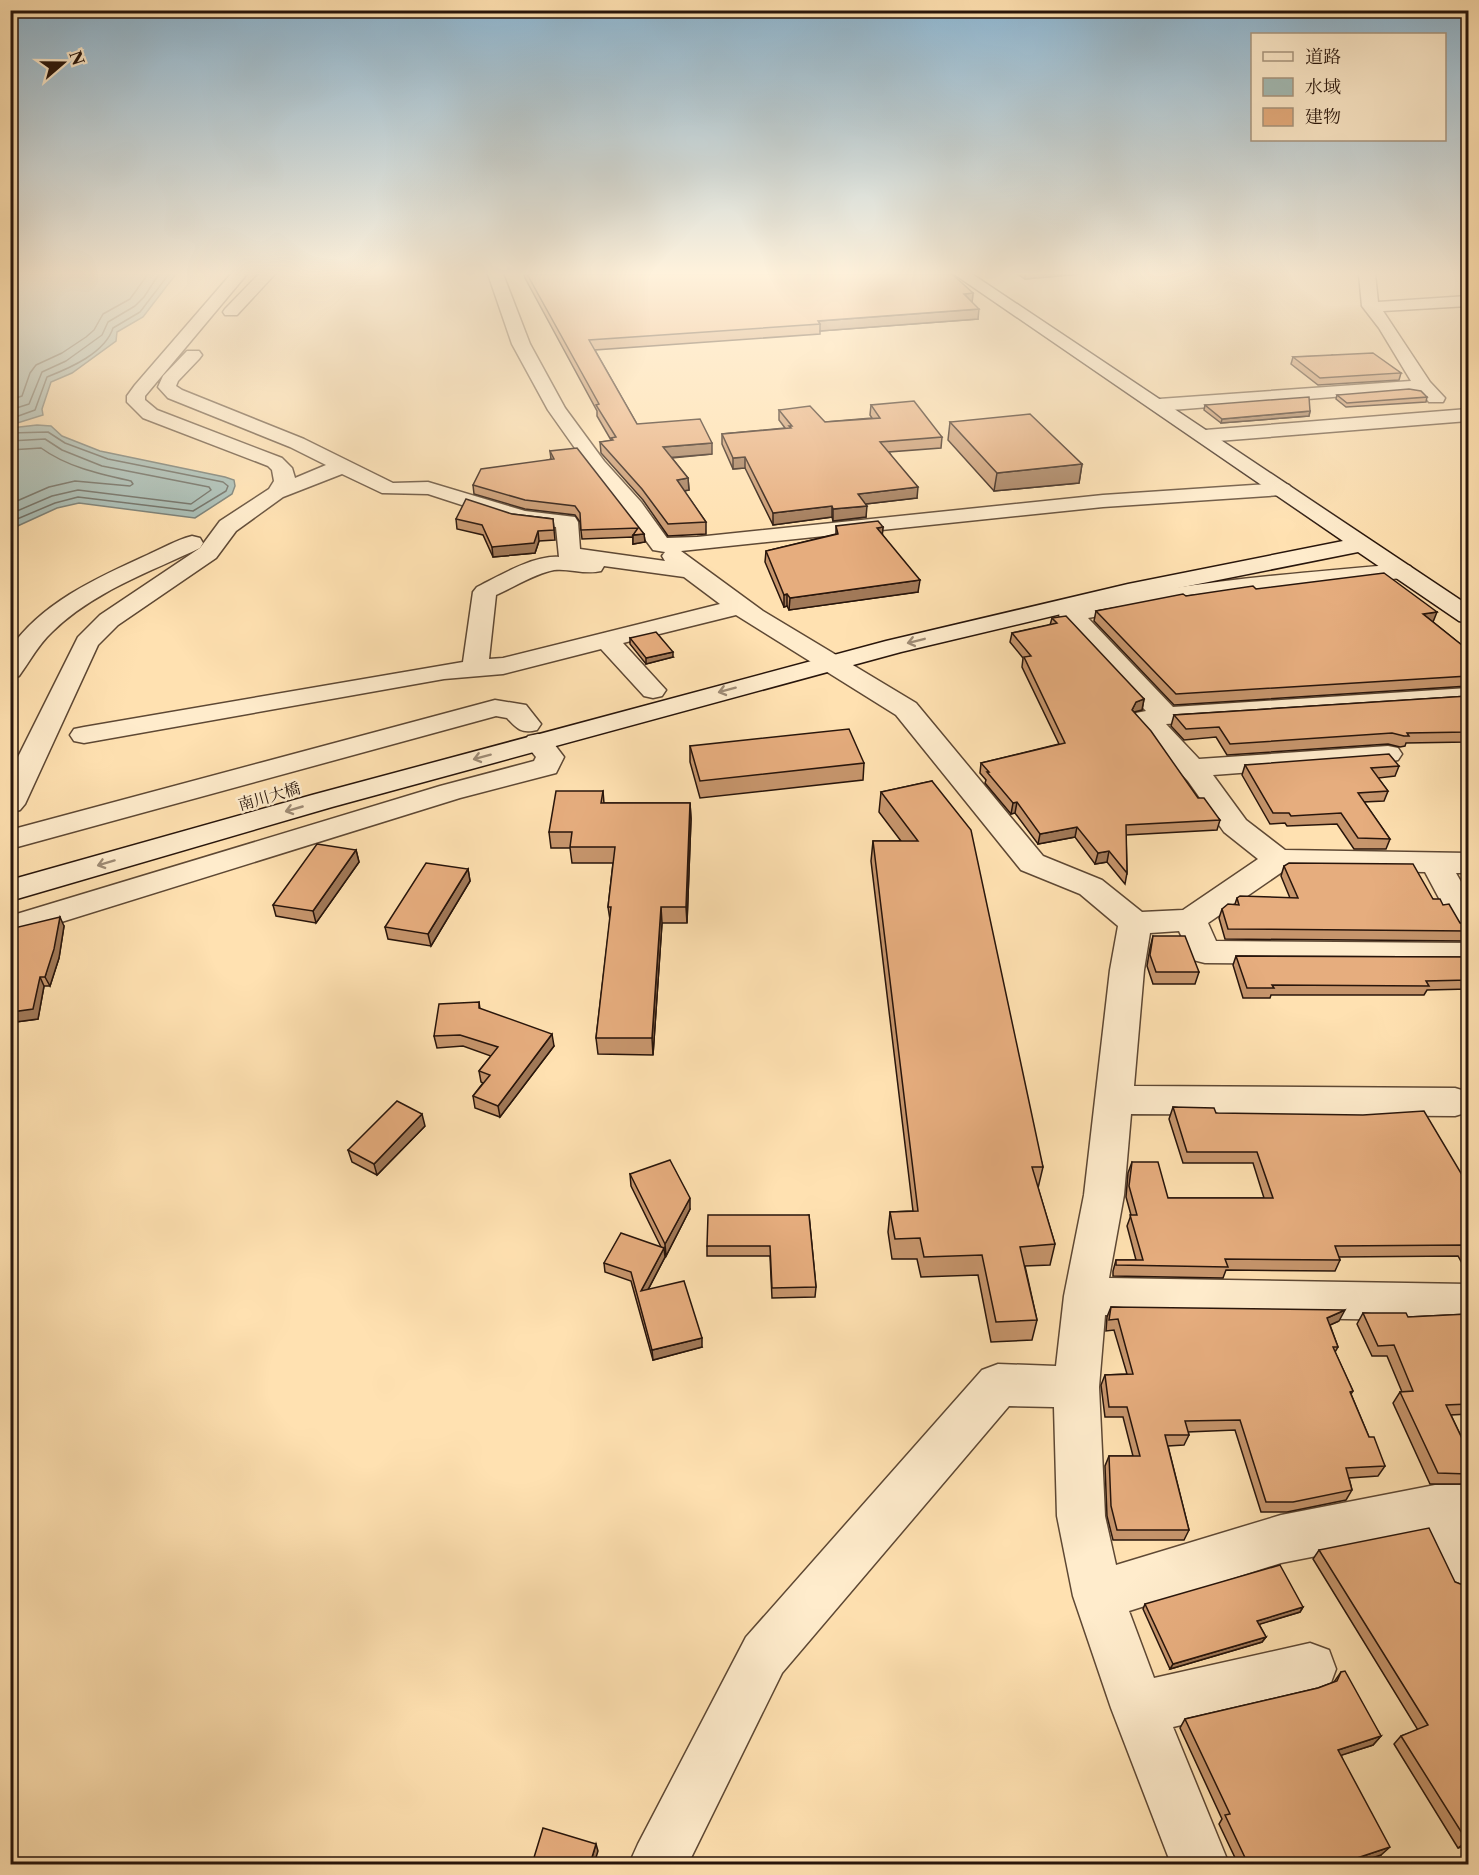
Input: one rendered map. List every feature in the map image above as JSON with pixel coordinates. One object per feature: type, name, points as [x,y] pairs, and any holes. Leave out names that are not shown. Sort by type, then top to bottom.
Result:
[{"type":"street","points":[[164,362],[136,396],[136,402],[150,414],[274,462],[282,468],[285,482],[276,493]]},
{"type":"street","points":[[186,362],[169,380],[167,387],[170,391],[297,443],[389,489],[428,488],[522,517],[567,522],[568,554],[690,571]]},
{"type":"street","points":[[531,362],[557,410],[581,440],[596,464],[633,507],[661,545],[690,571],[741,606],[818,656],[884,692],[906,708],[1032,863],[1091,887],[1135,923],[1190,920],[1278,860],[1468,862]]},
{"type":"street","points":[[1094,362],[1468,615]]},
{"type":"street","points":[[1408,362],[1425,388],[1466,418]]},
{"type":"street","points":[[1159,405],[1408,386],[1425,388]]},
{"type":"street","points":[[1205,436],[1466,418]]},
{"type":"street","points":[[10,671],[23,646],[38,630],[83,597],[228,526],[276,493],[343,466]]},
{"type":"street","points":[[661,545],[697,544],[1103,501],[1282,489]]},
{"type":"street","points":[[10,804],[87,642],[109,620],[208,553],[228,526]]},
{"type":"street","points":[[10,891],[288,811],[532,733],[653,690],[818,656],[1066,611],[1353,537]]},
{"type":"street","points":[[532,733],[1079,586],[1353,537]]},
{"type":"street","points":[[475,670],[485,592],[552,562],[611,567],[625,563]]},
{"type":"street","points":[[1130,596],[1402,571]]},
{"type":"street","points":[[84,735],[444,671],[502,666],[741,606]]},
{"type":"street","points":[[1066,611],[1166,716]]},
{"type":"street","points":[[605,639],[653,690]]},
{"type":"street","points":[[1278,860],[1235,826],[1192,768],[1146,718],[1468,696]]},
{"type":"street","points":[[10,840],[495,708],[516,711],[549,758],[546,767],[450,792],[10,927]]},
{"type":"street","name":"南川大橋","points":[[10,869],[532,733]]},
{"type":"street","points":[[1192,768],[1388,754]]},
{"type":"street","points":[[1435,862],[1468,922]]},
{"type":"street","points":[[1190,920],[1205,952],[1468,954]]},
{"type":"street","points":[[1135,923],[1127,970],[1104,1196],[1085,1296],[1076,1387],[1081,1516],[1098,1596],[1138,1708],[1200,1864]]},
{"type":"street","points":[[1115,1100],[1455,1102]]},
{"type":"street","points":[[1085,1296],[1468,1302]]},
{"type":"street","points":[[658,1864],[764,1655],[993,1390],[998,1385],[1076,1387]]},
{"type":"street","points":[[1098,1596],[1281,1539],[1452,1508],[1468,1572]]},
{"type":"street","points":[[1138,1708],[1310,1669]]},
{"type":"water","points":[[11,362],[88,362],[72,373],[51,382],[42,409],[43,415],[11,425]]},
{"type":"water","points":[[51,426],[62,436],[100,451],[225,477],[234,480],[235,486],[232,494],[195,518],[79,503],[57,508],[11,529],[11,428]]},
{"type":"building","points":[[575,362],[601,362],[637,424],[700,419],[712,443],[663,447],[688,478],[677,480],[706,522],[668,524],[642,489],[600,442],[613,440],[611,438],[616,437],[596,405],[599,404]]},
{"type":"building","points":[[1299,362],[1385,362],[1401,373],[1320,378]]},
{"type":"building","points":[[1409,389],[1421,391],[1427,397],[1347,403],[1337,395]]},
{"type":"building","points":[[1309,397],[1310,411],[1222,419],[1205,405]]},
{"type":"building","points":[[914,401],[942,437],[880,442],[918,487],[858,494],[867,506],[833,509],[832,506],[773,513],[745,457],[733,458],[722,434],[791,428],[789,426],[792,426],[779,410],[810,406],[825,422],[880,418],[871,405]]},
{"type":"building","points":[[1030,414],[1082,464],[997,473],[950,422]]},
{"type":"building","points":[[577,448],[644,534],[633,535],[638,528],[581,530],[580,513],[575,506],[525,500],[473,485],[481,469],[554,459],[550,451]]},
{"type":"building","points":[[466,499],[512,514],[553,519],[554,530],[538,531],[534,543],[492,547],[482,525],[456,519]]},
{"type":"building","points":[[878,521],[883,527],[877,528],[920,580],[790,598],[787,594],[784,595],[766,551],[838,534],[836,526]]},
{"type":"building","points":[[1384,573],[1437,612],[1423,614],[1468,650],[1468,676],[1176,694],[1096,611],[1183,594],[1186,596],[1253,586],[1256,589]]},
{"type":"building","points":[[1066,616],[1144,699],[1136,702],[1132,710],[1151,731],[1198,798],[1204,798],[1220,820],[1126,825],[1127,873],[1109,851],[1098,853],[1077,827],[1040,834],[1017,802],[1013,803],[981,763],[1065,743],[1024,657],[1031,656],[1012,633],[1057,623],[1052,618]]},
{"type":"building","points":[[656,632],[673,652],[646,658],[630,638]]},
{"type":"building","points":[[1468,696],[1468,732],[1407,733],[1409,736],[1392,733],[1230,744],[1219,727],[1186,729],[1174,715]]},
{"type":"building","points":[[849,729],[864,763],[700,781],[690,746]]},
{"type":"building","points":[[1389,754],[1399,766],[1371,768],[1388,791],[1358,793],[1390,839],[1358,838],[1341,813],[1291,816],[1289,813],[1273,813],[1245,765]]},
{"type":"building","points":[[932,781],[971,830],[1043,1167],[1032,1167],[1055,1244],[1020,1247],[1037,1320],[996,1322],[982,1255],[924,1257],[920,1238],[895,1239],[890,1212],[918,1211],[873,841],[918,841],[881,792]]},
{"type":"building","points":[[556,791],[603,791],[601,803],[690,803],[686,907],[661,907],[652,1038],[596,1038],[611,907],[608,907],[615,847],[570,847],[572,832],[549,832]]},
{"type":"building","points":[[317,844],[356,850],[313,911],[273,905]]},
{"type":"building","points":[[426,863],[468,869],[428,934],[385,927]]},
{"type":"building","points":[[1289,863],[1413,864],[1433,899],[1440,899],[1443,905],[1449,904],[1460,923],[1468,924],[1468,931],[1228,929],[1222,909],[1228,904],[1239,905],[1237,898],[1240,896],[1298,898],[1284,866]]},
{"type":"building","points":[[60,917],[54,949],[45,977],[40,977],[33,1009],[12,1012],[10,1016],[10,929]]},
{"type":"building","points":[[1153,936],[1185,936],[1199,972],[1156,972],[1150,955]]},
{"type":"building","points":[[1236,956],[1468,957],[1468,980],[1426,981],[1429,986],[1272,985],[1274,988],[1247,988]]},
{"type":"building","points":[[479,1002],[479,1008],[552,1034],[498,1106],[473,1096],[490,1075],[479,1071],[498,1047],[460,1035],[434,1036],[439,1004]]},
{"type":"building","points":[[397,1101],[422,1114],[374,1164],[348,1150]]},
{"type":"building","points":[[1173,1107],[1214,1108],[1216,1113],[1363,1115],[1424,1111],[1465,1180],[1468,1180],[1468,1251],[1465,1245],[1335,1246],[1340,1260],[1225,1259],[1228,1267],[1116,1265],[1116,1260],[1143,1260],[1130,1215],[1137,1215],[1129,1186],[1132,1162],[1158,1162],[1168,1198],[1273,1198],[1257,1152],[1187,1152]]},
{"type":"building","points":[[670,1160],[690,1198],[665,1244],[630,1174]]},
{"type":"building","points":[[708,1215],[809,1215],[816,1287],[772,1288],[770,1246],[707,1246]]},
{"type":"building","points":[[621,1233],[664,1248],[641,1291],[684,1281],[702,1338],[652,1350],[631,1272],[604,1263]]},
{"type":"building","points":[[1111,1307],[1345,1310],[1327,1318],[1338,1347],[1333,1347],[1353,1391],[1350,1392],[1369,1437],[1374,1437],[1385,1466],[1346,1468],[1352,1490],[1293,1502],[1266,1502],[1240,1420],[1185,1421],[1189,1435],[1165,1435],[1189,1530],[1117,1530],[1111,1506],[1109,1456],[1140,1456],[1127,1407],[1109,1407],[1105,1375],[1133,1374],[1118,1319],[1109,1320]]},
{"type":"building","points":[[1363,1313],[1406,1313],[1408,1317],[1468,1314],[1468,1404],[1446,1405],[1468,1451],[1468,1474],[1438,1473],[1400,1392],[1413,1391],[1394,1345],[1378,1346]]},
{"type":"building","points":[[1429,1528],[1455,1582],[1468,1587],[1467,1841],[1401,1736],[1428,1725],[1319,1550]]},
{"type":"building","points":[[1280,1565],[1303,1607],[1257,1621],[1266,1637],[1173,1664],[1145,1604]]},
{"type":"building","points":[[1345,1671],[1381,1736],[1338,1750],[1390,1847],[1339,1864],[1248,1864],[1225,1815],[1230,1814],[1185,1719],[1318,1688],[1337,1681],[1341,1672]]},
{"type":"building","points":[[543,1828],[596,1844],[590,1864],[532,1864]]}]
